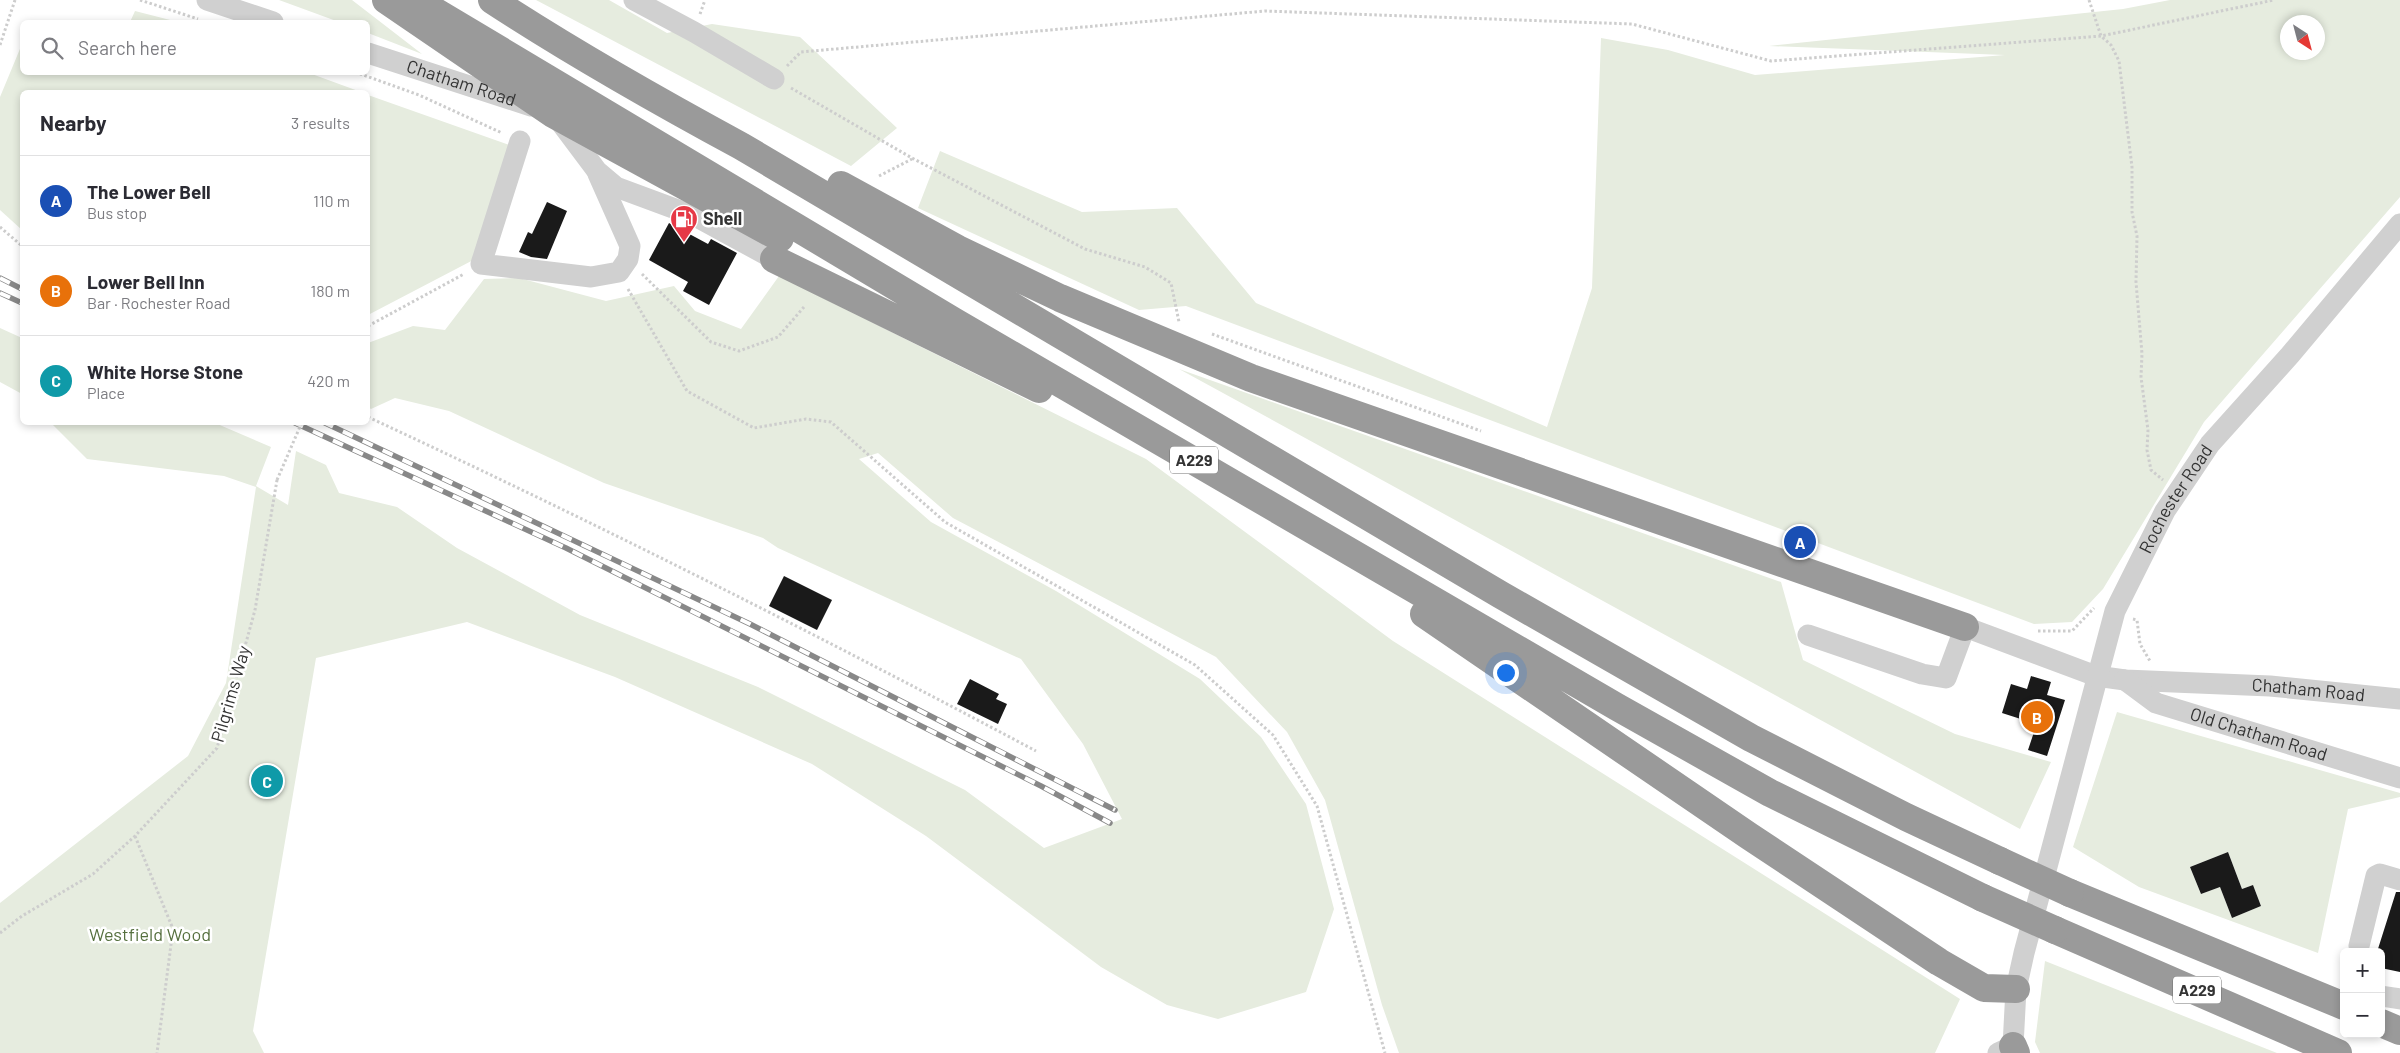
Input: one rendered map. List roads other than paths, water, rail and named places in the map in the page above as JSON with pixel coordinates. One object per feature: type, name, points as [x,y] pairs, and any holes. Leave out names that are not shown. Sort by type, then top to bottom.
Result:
[{"type":"highway","points":[[386,0],[553,114],[843,274],[955,322]]},
{"type":"highway","name":"A229","points":[[416,0],[955,322],[1770,793],[1982,898],[2338,1053]]},
{"type":"highway","name":"A229","points":[[492,0],[546,35],[645,94],[741,146],[1502,595],[1742,733],[1906,817],[2000,862],[2070,893],[2340,1002]]},
{"type":"highway","points":[[741,146],[791,157],[967,253],[1060,298],[1251,378],[1964,627]]},
{"type":"highway","points":[[774,259],[1243,488]]},
{"type":"highway","points":[[1384,571],[1420,611],[1749,836],[1939,962],[1984,988],[2016,989]]},
{"type":"highway","points":[[2385,1024],[2400,1031]]},
{"type":"street","points":[[206,0],[267,20]]},
{"type":"street","points":[[634,0],[694,32],[774,79]]},
{"type":"street","name":"Chatham Road","points":[[370,54],[553,114]]},
{"type":"street","points":[[553,114],[597,171],[616,187],[697,217],[774,259]]},
{"type":"street","points":[[520,141],[481,264],[591,277],[624,265],[630,246],[597,171]]},
{"type":"street","name":"Rochester Road","points":[[2009,1051],[2016,989],[2096,676],[2115,611],[2165,511],[2210,444],[2290,355],[2400,224]]},
{"type":"street","points":[[1808,635],[1922,674],[1946,678],[1964,627]]},
{"type":"street","name":"Chatham Road","points":[[1964,627],[2096,676],[2125,680],[2270,686],[2400,700]]},
{"type":"street","name":"Old Chatham Road","points":[[2125,680],[2156,703],[2400,778]]},
{"type":"street","points":[[2359,946],[2376,876],[2380,874],[2400,880]]},
{"type":"street","points":[[2385,997],[2400,999]]},
{"type":"railway","points":[[0,278],[20,288]]},
{"type":"railway","points":[[0,293],[20,302]]},
{"type":"railway","points":[[300,425],[566,548],[1041,786],[1110,823]]},
{"type":"railway","points":[[329,425],[750,624],[1115,810]]},
{"type":"place","name":"Shell","points":[[684,243]]},
{"type":"place","name":"The Lower Bell","points":[[1800,542]]},
{"type":"place","name":"Lower Bell Inn","points":[[2037,717]]},
{"type":"place","name":"White Horse Stone","points":[[267,781]]},
{"type":"park label","name":"Westfield Wood","points":[[150,935]]}]
